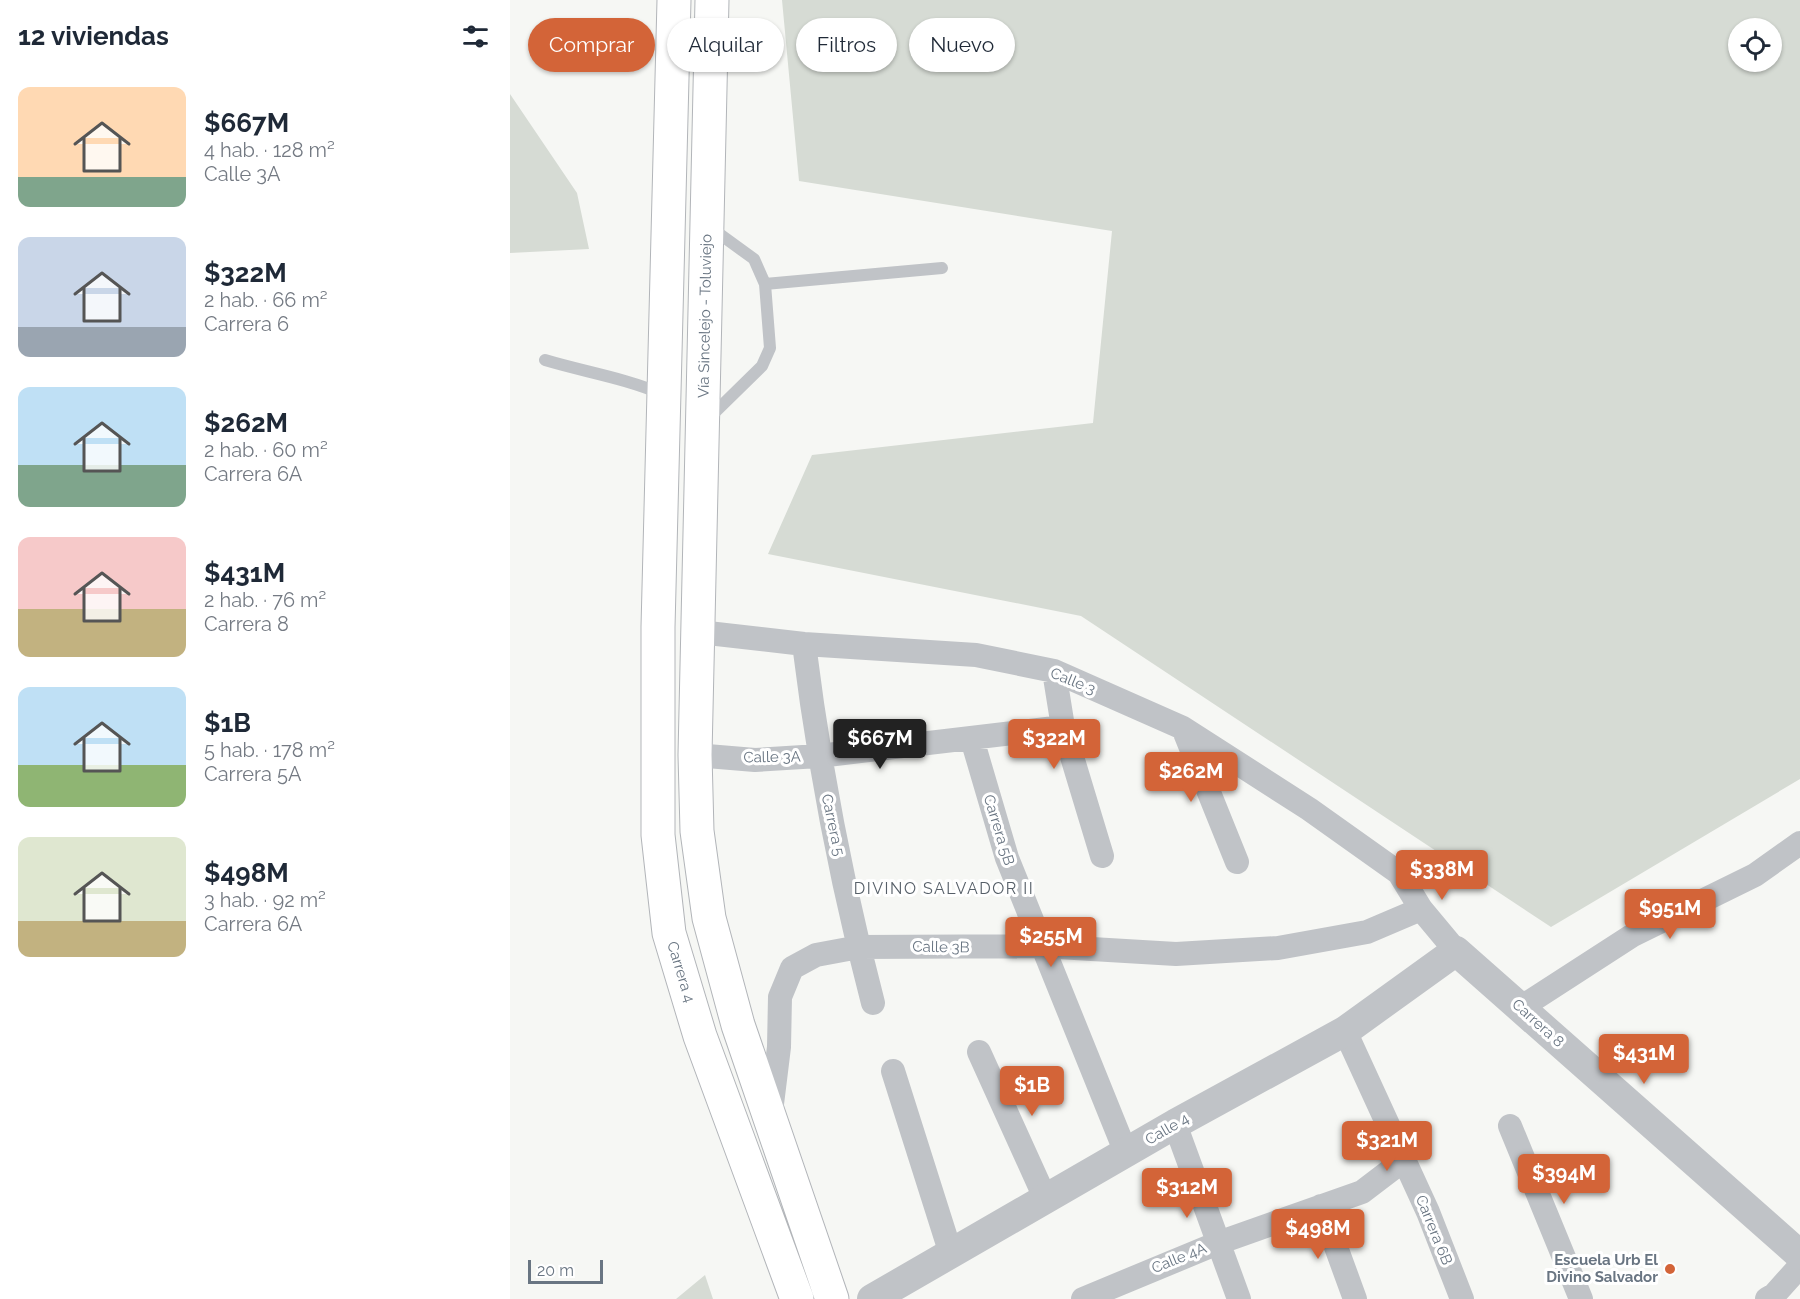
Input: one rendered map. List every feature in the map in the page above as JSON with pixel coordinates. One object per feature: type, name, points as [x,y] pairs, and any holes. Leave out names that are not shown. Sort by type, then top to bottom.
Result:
[{"type":"main road","points":[[664,395],[674,0]]},
{"type":"main road","name":"Vía Sincelejo - Toluviejo","points":[[699,632],[712,0]]},
{"type":"main road","name":"Carrera 4","points":[[664,395],[658,627],[658,835],[669,933],[700,1036],[797,1299]]},
{"type":"main road","points":[[699,632],[695,755],[697,831],[709,918],[738,1025],[831,1299]]},
{"type":"street","name":"Calle 3","points":[[699,632],[804,644],[975,655],[1053,672],[1183,728],[1309,809],[1399,873]]},
{"type":"street","name":"Carrera 5","points":[[804,644],[819,756],[873,1003]]},
{"type":"street","points":[[1053,672],[1063,727],[1102,856]]},
{"type":"street","name":"Calle 3A","points":[[695,755],[755,760],[819,756],[1063,727]]},
{"type":"street","points":[[1183,728],[1237,862]]},
{"type":"street","name":"Carrera 5B","points":[[972,739],[1007,858],[1126,1153]]},
{"type":"street","points":[[1520,1008],[1634,935],[1755,875],[1800,843]]},
{"type":"street","name":"Carrera 8","points":[[1399,873],[1421,909],[1456,951],[1800,1256]]},
{"type":"street","name":"Calle 3B","points":[[770,1117],[779,1047],[780,997],[792,968],[816,955],[859,947],[1041,946],[1176,954],[1278,948],[1367,932],[1421,909]]},
{"type":"street","name":"Calle 4","points":[[872,1299],[1175,1124],[1345,1031],[1456,951]]},
{"type":"street","name":"Carrera 6B","points":[[1345,1031],[1404,1160],[1462,1299]]},
{"type":"street","points":[[979,1052],[1046,1200]]},
{"type":"street","points":[[893,1071],[951,1254]]},
{"type":"street","points":[[1175,1124],[1239,1299]]},
{"type":"street","points":[[1509,1126],[1581,1299]]},
{"type":"street","name":"Calle 4A","points":[[1083,1299],[1218,1243],[1362,1192],[1404,1160]]},
{"type":"street","points":[[1321,1206],[1355,1299]]},
{"type":"street","points":[[1767,1299],[1774,1295],[1800,1266]]},
{"type":"lane","points":[[703,423],[762,366],[770,348],[765,284],[754,259],[707,225]]},
{"type":"lane","points":[[765,284],[942,268]]},
{"type":"lane","points":[[545,360],[584,372],[630,380],[664,395]]},
{"type":"shaded area","points":[[782,0],[1800,0],[1800,779],[1551,927],[1081,616],[768,554],[812,455],[1093,423],[1112,231],[799,181]]},
{"type":"shaded area","points":[[510,94],[577,193],[589,249],[510,253]]},
{"type":"shaded area","points":[[705,1275],[713,1299],[676,1299]]},
{"type":"place","name":"Escuela Urb El Divino Salvador","points":[[1670,1269]]},
{"type":"district","name":"DIVINO SALVADOR II","points":[[944,888]]}]
